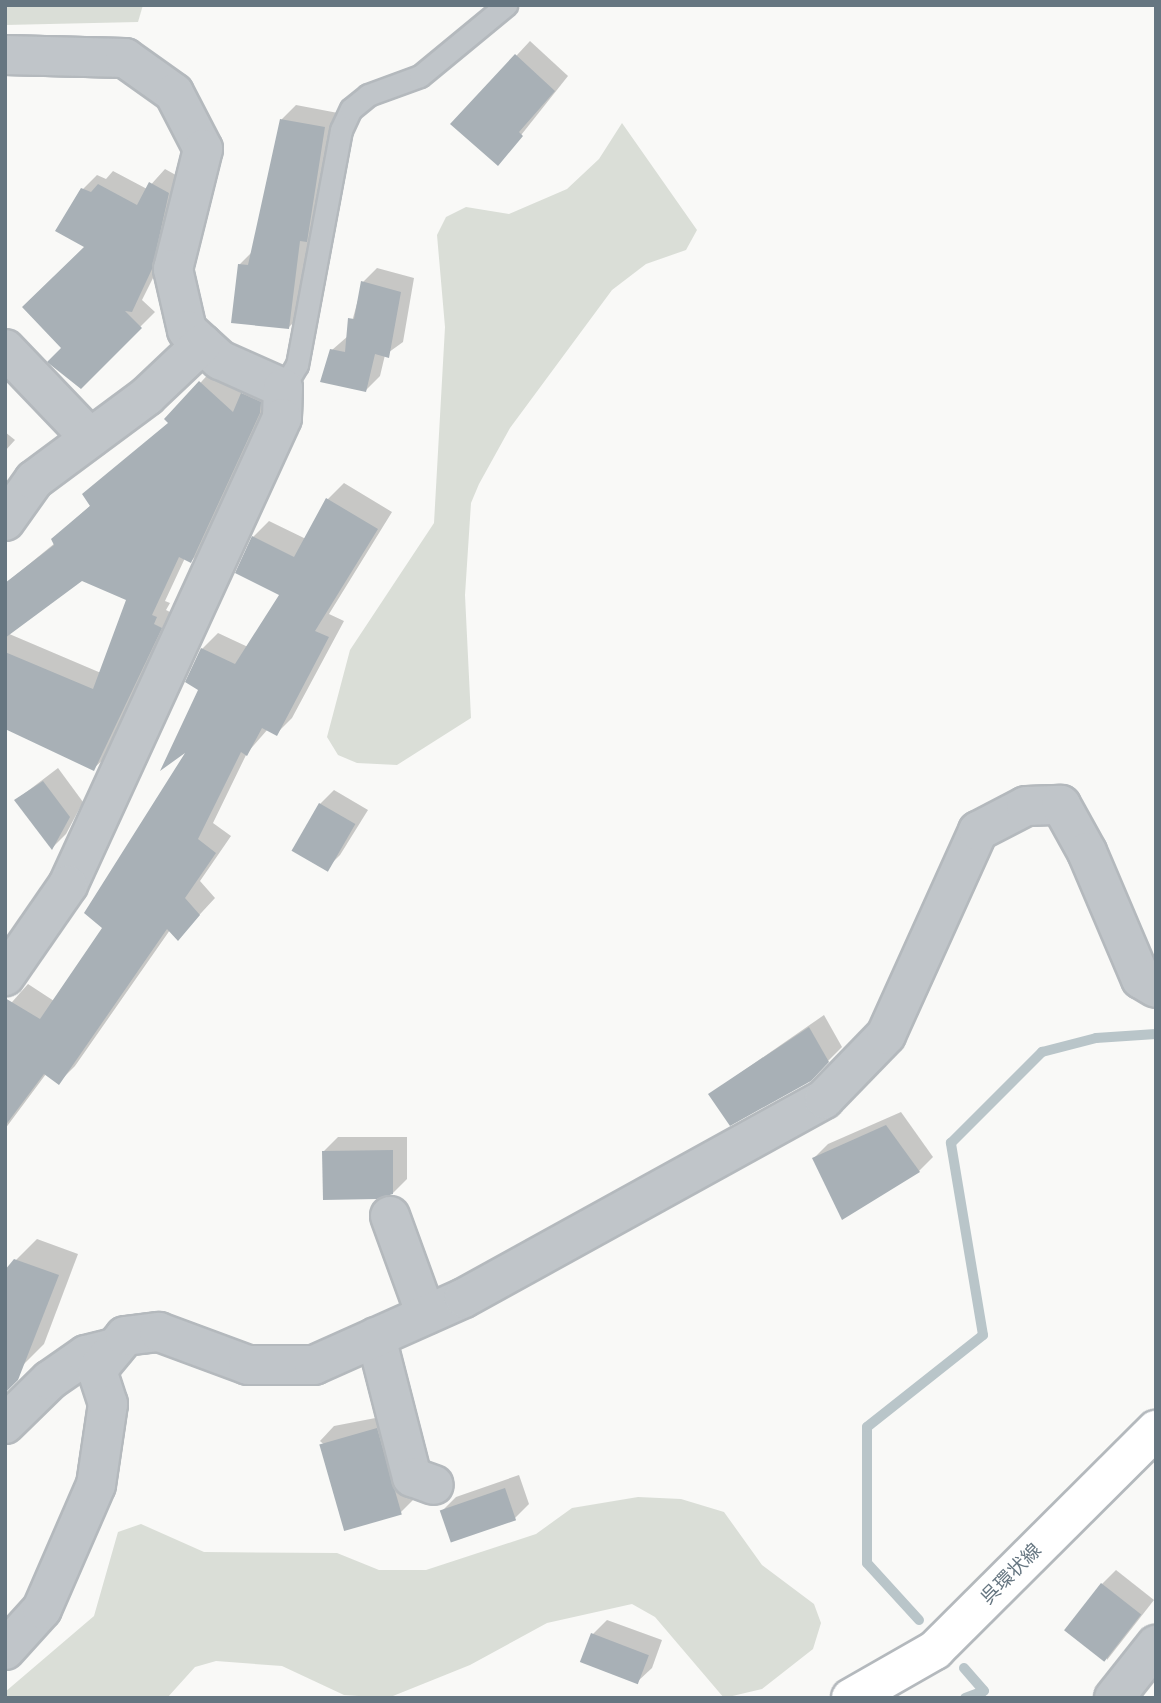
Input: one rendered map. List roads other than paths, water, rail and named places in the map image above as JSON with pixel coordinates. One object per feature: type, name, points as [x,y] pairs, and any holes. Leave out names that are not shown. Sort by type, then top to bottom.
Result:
[{"type":"main road","name":"呉環状線","points":[[851,1698],[935,1650],[1156,1430]]},
{"type":"street","points":[[5,55],[125,58],[174,93],[202,149],[173,269],[187,330],[220,360],[283,387],[282,418],[68,885],[5,976]]},
{"type":"street","points":[[5,521],[34,480],[147,396],[202,344]]},
{"type":"street","points":[[5,349],[90,438]]},
{"type":"street","points":[[5,1650],[43,1609],[96,1485],[108,1404],[97,1370],[125,1336],[159,1332],[248,1364],[314,1365],[426,1315],[824,1099],[886,1035],[978,831],[1026,806],[1061,805],[1087,852],[1141,979],[1156,988]]},
{"type":"street","points":[[390,1216],[426,1315]]},
{"type":"street","points":[[376,1337],[412,1477],[434,1485]]},
{"type":"street","points":[[5,1424],[77,1362],[115,1348]]},
{"type":"street","points":[[1114,1698],[1156,1645]]},
{"type":"lane","points":[[283,387],[297,365],[341,130],[351,109],[368,95],[419,76],[506,5]]},
{"type":"waterway","points":[[919,1620],[867,1563],[867,1427],[983,1335],[951,1143],[1042,1052],[1096,1038],[1156,1034]]},
{"type":"waterway","points":[[964,1668],[984,1691],[965,1698]]}]
